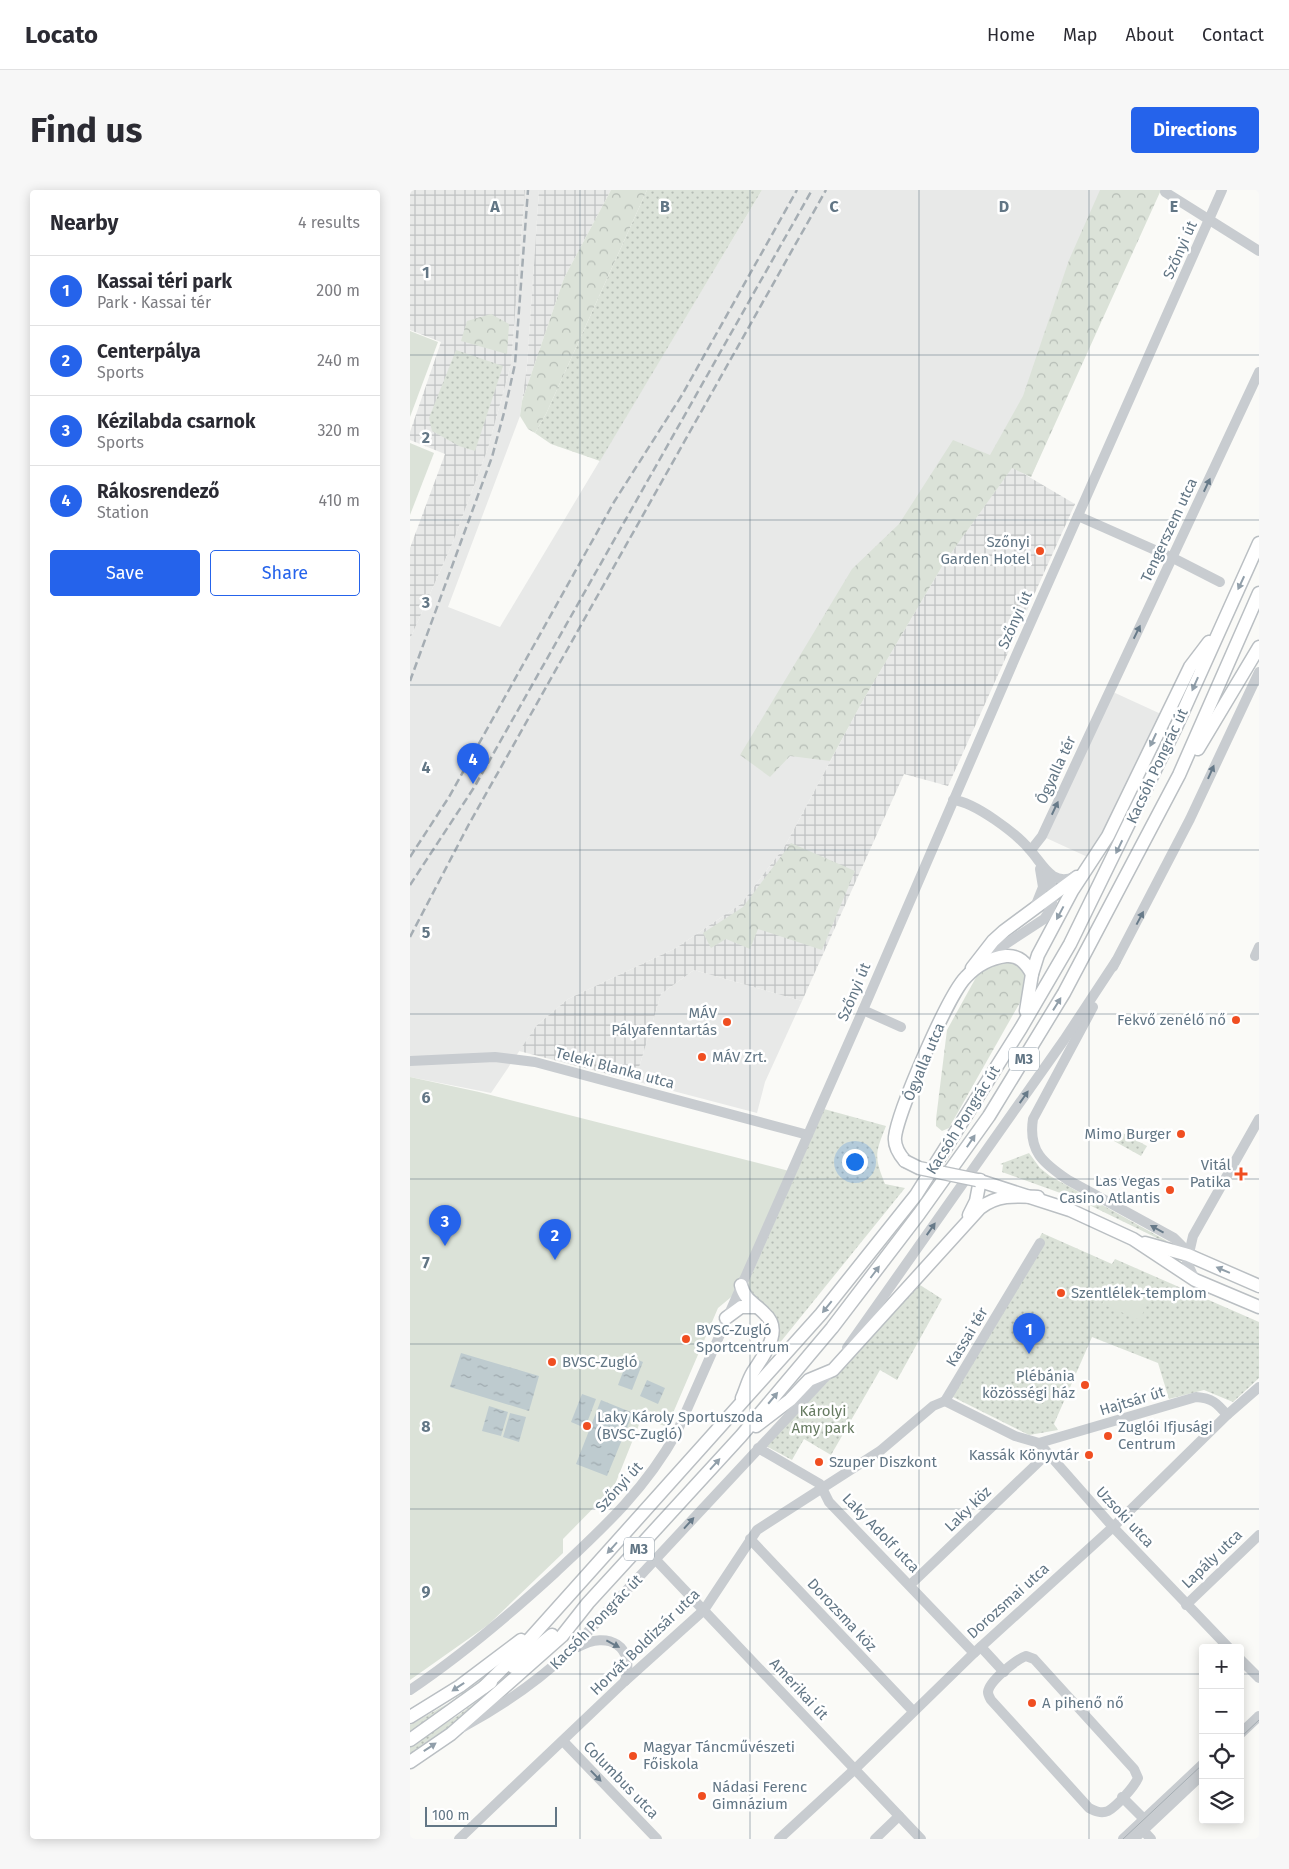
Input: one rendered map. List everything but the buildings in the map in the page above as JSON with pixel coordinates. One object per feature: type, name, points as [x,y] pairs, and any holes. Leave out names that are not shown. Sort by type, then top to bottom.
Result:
[{"type":"main road","name":"Kacsóh Pongrác út","points":[[548,1618],[821,1314],[916,1195],[1021,1028],[1070,944],[1108,870],[1259,543]]},
{"type":"main road","name":"Kacsóh Pongrác út","points":[[588,1604],[741,1436],[832,1328],[919,1214],[989,1116],[1064,993],[1179,775],[1259,593]]},
{"type":"main road","points":[[1021,1028],[1030,995],[1032,974],[1038,955],[1084,870],[1108,836],[1190,667],[1222,624]]},
{"type":"main road","points":[[1179,775],[1201,744],[1259,647]]},
{"type":"main road","points":[[964,978],[993,941],[1034,908],[1054,896],[1084,870]]},
{"type":"main road","name":"Ógyalla utca","points":[[978,1180],[919,1168],[905,1161],[896,1144],[899,1124],[941,1020],[964,978],[974,969],[994,958],[1010,956],[1023,961],[1032,974]]},
{"type":"main road","points":[[963,1226],[976,1201],[978,1180],[1038,1197],[1133,1239],[1188,1255],[1259,1286]]},
{"type":"main road","points":[[741,1436],[780,1408],[809,1380],[833,1370],[980,1208],[996,1198],[1016,1196],[1038,1197]]},
{"type":"main road","points":[[1133,1239],[1195,1280],[1259,1307]]},
{"type":"main road","points":[[739,1407],[752,1374],[772,1337],[771,1321],[768,1315],[747,1300],[741,1285]]},
{"type":"main road","points":[[726,1318],[742,1307],[755,1307]]},
{"type":"main road","points":[[410,1740],[516,1665],[588,1604]]},
{"type":"main road","points":[[410,1762],[451,1734],[545,1652],[562,1636],[588,1604]]},
{"type":"main road","points":[[484,1687],[548,1618]]},
{"type":"main road","points":[[410,1717],[460,1686],[548,1618]]},
{"type":"street","name":"Szőnyi út","points":[[410,1690],[455,1660],[492,1630],[592,1538],[644,1483],[677,1432],[1222,190]]},
{"type":"street","points":[[1166,192],[1259,252]]},
{"type":"street","name":"Tengerszem utca","points":[[1106,701],[1259,372]]},
{"type":"street","points":[[1078,516],[1173,558],[1220,582]]},
{"type":"street","name":"Kacsóh Pongrác út","points":[[1188,1255],[1183,1246],[1174,1238],[1052,1170],[1034,1148],[1031,1138],[1033,1119],[1190,819],[1259,672]]},
{"type":"street","name":"Ógyalla tér","points":[[1032,852],[1042,836],[1106,701]]},
{"type":"street","points":[[953,800],[964,803],[1007,828],[1053,876],[1064,880],[1084,870]]},
{"type":"street","points":[[1032,852],[1043,881],[1041,896],[1034,908]]},
{"type":"street","points":[[974,969],[993,952],[1044,919],[1054,896],[1047,871]]},
{"type":"street","name":"Kacsóh Pongrác út","points":[[451,1734],[519,1693],[545,1674],[570,1651],[833,1370],[1064,1040],[1116,961]]},
{"type":"street","points":[[863,1010],[902,1028]]},
{"type":"street","name":"Teleki Blanka utca","points":[[410,1061],[495,1058],[535,1062],[808,1135]]},
{"type":"street","points":[[1195,1280],[1188,1268],[1188,1255],[1197,1226],[1231,1168],[1255,1135],[1259,1118]]},
{"type":"street","name":"Kassai tér","points":[[945,1401],[1040,1243]]},
{"type":"street","name":"Dorozsmai utca","points":[[779,1839],[855,1769],[977,1650],[1113,1527],[1227,1415],[1259,1388]]},
{"type":"street","name":"Hajtsár út","points":[[1039,1442],[1196,1397],[1216,1402],[1227,1415]]},
{"type":"street","points":[[945,1401],[1015,1436],[1039,1442]]},
{"type":"street","name":"Horvát Boldizsár utca","points":[[459,1839],[624,1682],[704,1610],[750,1538],[766,1523],[880,1452],[933,1406],[945,1401]]},
{"type":"street","name":"Uzsoki utca","points":[[1039,1442],[1047,1454],[1113,1527],[1225,1644]]},
{"type":"street","name":"Laky Adolf utca","points":[[758,1448],[820,1484],[829,1502],[910,1585],[977,1650],[1004,1672]]},
{"type":"street","name":"Laky köz","points":[[910,1585],[1047,1454]]},
{"type":"street","name":"Lapály utca","points":[[1186,1605],[1259,1535]]},
{"type":"street","name":"Dorozsma köz","points":[[750,1538],[913,1711]]},
{"type":"street","name":"Amerikai út","points":[[656,1560],[921,1839]]},
{"type":"street","points":[[570,1651],[594,1640],[614,1643],[622,1650],[628,1662],[624,1682]]},
{"type":"street","points":[[1026,1656],[1039,1664],[1134,1769],[1138,1778],[1134,1786],[1122,1797],[1108,1811],[1098,1813],[1089,1808],[991,1700],[988,1692],[991,1684],[1018,1659],[1026,1656]]},
{"type":"street","points":[[1244,1663],[1259,1678]]},
{"type":"street","points":[[1244,1730],[1259,1716]]},
{"type":"street","name":"Columbus utca","points":[[562,1741],[657,1839]]},
{"type":"street","points":[[1134,1839],[1142,1825],[1199,1768]]},
{"type":"street","points":[[1124,1839],[1199,1777]]},
{"type":"street","points":[[1122,1797],[1151,1839]]},
{"type":"street","points":[[875,1839],[899,1816]]},
{"type":"shaded area","points":[[410,190],[525,190],[511,364],[488,448],[453,542],[410,639],[410,548],[445,454],[410,440],[410,432],[441,342],[410,330]]},
{"type":"shaded area","points":[[525,190],[539,190],[527,366],[520,416],[448,607],[500,627],[762,190],[1153,190],[1031,477],[1012,468],[944,563],[862,702],[785,846],[741,904],[676,948],[568,999],[537,1025],[491,1093],[410,1077],[410,639],[453,542],[488,448],[511,364]]},
{"type":"shaded area","points":[[539,190],[611,190],[564,278],[522,401],[527,366]]},
{"type":"shaded area","points":[[1012,467],[1075,504],[948,786],[904,774],[802,1001],[694,970],[661,994],[635,1081],[519,1051],[537,1025],[568,999],[676,948],[741,904],[785,846],[862,702],[944,563]]},
{"type":"shaded area","points":[[1113,692],[1161,714],[1092,859],[1044,837]]},
{"type":"shaded area","points":[[694,970],[802,1001],[765,1082],[757,1113],[635,1081],[661,994]]},
{"type":"green space","points":[[611,190],[647,190],[546,414],[535,433],[528,429],[520,416],[522,401],[564,278]]},
{"type":"green space","points":[[647,190],[762,190],[600,461],[551,444],[535,433],[546,414]]},
{"type":"green space","points":[[1100,190],[1161,190],[1031,477],[1012,468],[944,563],[862,702],[830,761],[790,756],[770,777],[740,755],[852,569],[899,524],[953,440],[990,455],[1023,396],[1069,260]]},
{"type":"green space","points":[[491,314],[509,324],[507,354],[461,341],[467,321]]},
{"type":"green space","points":[[410,331],[438,342],[410,417]]},
{"type":"green space","points":[[456,350],[503,366],[475,451],[459,446],[432,431],[429,418]]},
{"type":"green space","points":[[410,443],[434,453],[410,515]]},
{"type":"green space","points":[[791,843],[855,871],[822,950],[758,929],[750,949],[726,939],[711,948],[703,933],[743,907]]},
{"type":"green space","points":[[1008,959],[1026,969],[1027,990],[949,1128],[942,1131],[936,1126],[936,1119],[947,1030],[979,972],[987,966]]},
{"type":"green space","name":"BVSC-Zugló","points":[[410,1077],[479,1092],[797,1173],[748,1283],[718,1308],[667,1427],[642,1417],[614,1487],[563,1539],[563,1553],[488,1625],[410,1680]]},
{"type":"green space","points":[[824,1109],[886,1126],[878,1149],[879,1167],[885,1184],[905,1188],[766,1360],[776,1340],[749,1291],[748,1283]]},
{"type":"green space","points":[[1119,1131],[1147,1146],[1141,1156],[1114,1141]]},
{"type":"green space","points":[[1029,1153],[1040,1168],[1050,1176],[1167,1241],[1163,1241],[1077,1199],[1002,1172],[1003,1165],[1000,1164]]},
{"type":"green space","points":[[1042,1233],[1112,1264],[1115,1259],[1259,1322],[1259,1378],[1233,1402],[1204,1390],[1169,1399],[1158,1363],[1092,1337],[1054,1424],[1058,1430],[1029,1435],[949,1395],[994,1322]]},
{"type":"green space","points":[[1111,1283],[1149,1299],[1140,1320],[1102,1304]]},
{"type":"green space","name":"Károlyi Amy park","points":[[920,1285],[942,1299],[897,1380],[880,1370],[831,1455],[804,1439],[792,1460],[766,1446]]},
{"type":"green space","points":[[485,1677],[487,1679],[410,1734],[410,1725],[447,1704]]},
{"type":"green space","points":[[494,1688],[457,1721],[410,1755],[410,1746],[460,1714]]},
{"type":"water","points":[[461,1353],[539,1376],[529,1411],[450,1387]]},
{"type":"water","points":[[629,1356],[643,1362],[632,1390],[618,1385]]},
{"type":"water","points":[[647,1380],[665,1388],[658,1404],[640,1396]]},
{"type":"water","points":[[582,1394],[596,1399],[585,1428],[571,1422]]},
{"type":"water","points":[[601,1400],[633,1413],[607,1476],[576,1464]]},
{"type":"water","points":[[489,1406],[508,1412],[501,1436],[482,1431]]},
{"type":"water","points":[[510,1413],[526,1417],[519,1442],[503,1437]]},
{"type":"tram line","points":[[1244,1734],[1259,1720]]},
{"type":"tram line","points":[[1123,1839],[1199,1768]]},
{"type":"railway","points":[[410,681],[492,457],[505,409],[515,364],[528,190]]},
{"type":"railway","points":[[410,857],[449,797],[614,502],[682,395],[797,190]]},
{"type":"railway","points":[[410,885],[475,786],[812,190]]},
{"type":"railway","points":[[410,937],[469,824],[826,190]]},
{"type":"place","name":"Szőnyi Garden Hotel","points":[[1040,551]]},
{"type":"place","name":"Rákosrendező","points":[[473,784]]},
{"type":"place","name":"Fekvő zenélő nő","points":[[1236,1020]]},
{"type":"place","name":"MÁV Pályafenntartás","points":[[727,1022]]},
{"type":"place","name":"MÁV Zrt.","points":[[702,1057]]},
{"type":"place","name":"Mimo Burger","points":[[1181,1134]]},
{"type":"place","name":"Vitál Patika","points":[[1241,1174]]},
{"type":"place","name":"Las Vegas Casino Atlantis","points":[[1170,1190]]},
{"type":"place","name":"Kézilabda csarnok","points":[[445,1246]]},
{"type":"place","name":"Centerpálya","points":[[555,1260]]},
{"type":"place","name":"Szentlélek-templom","points":[[1061,1293]]},
{"type":"place","name":"BVSC-Zugló Sportcentrum","points":[[686,1339]]},
{"type":"place","name":"Kassai téri park","points":[[1029,1354]]},
{"type":"place","name":"BVSC-Zugló","points":[[552,1362]]},
{"type":"place","name":"Plébánia közösségi ház","points":[[1085,1385]]},
{"type":"place","name":"Laky Károly Sportuszoda (BVSC-Zugló)","points":[[587,1426]]},
{"type":"place","name":"Zuglói Ifjusági Centrum","points":[[1108,1436]]},
{"type":"place","name":"Kassák Könyvtár","points":[[1089,1455]]},
{"type":"place","name":"Szuper Diszkont","points":[[819,1462]]},
{"type":"place","name":"A pihenő nő","points":[[1032,1703]]},
{"type":"place","name":"Magyar Táncművészeti Főiskola","points":[[633,1756]]},
{"type":"place","name":"Nádasi Ferenc Gimnázium","points":[[702,1796]]}]
